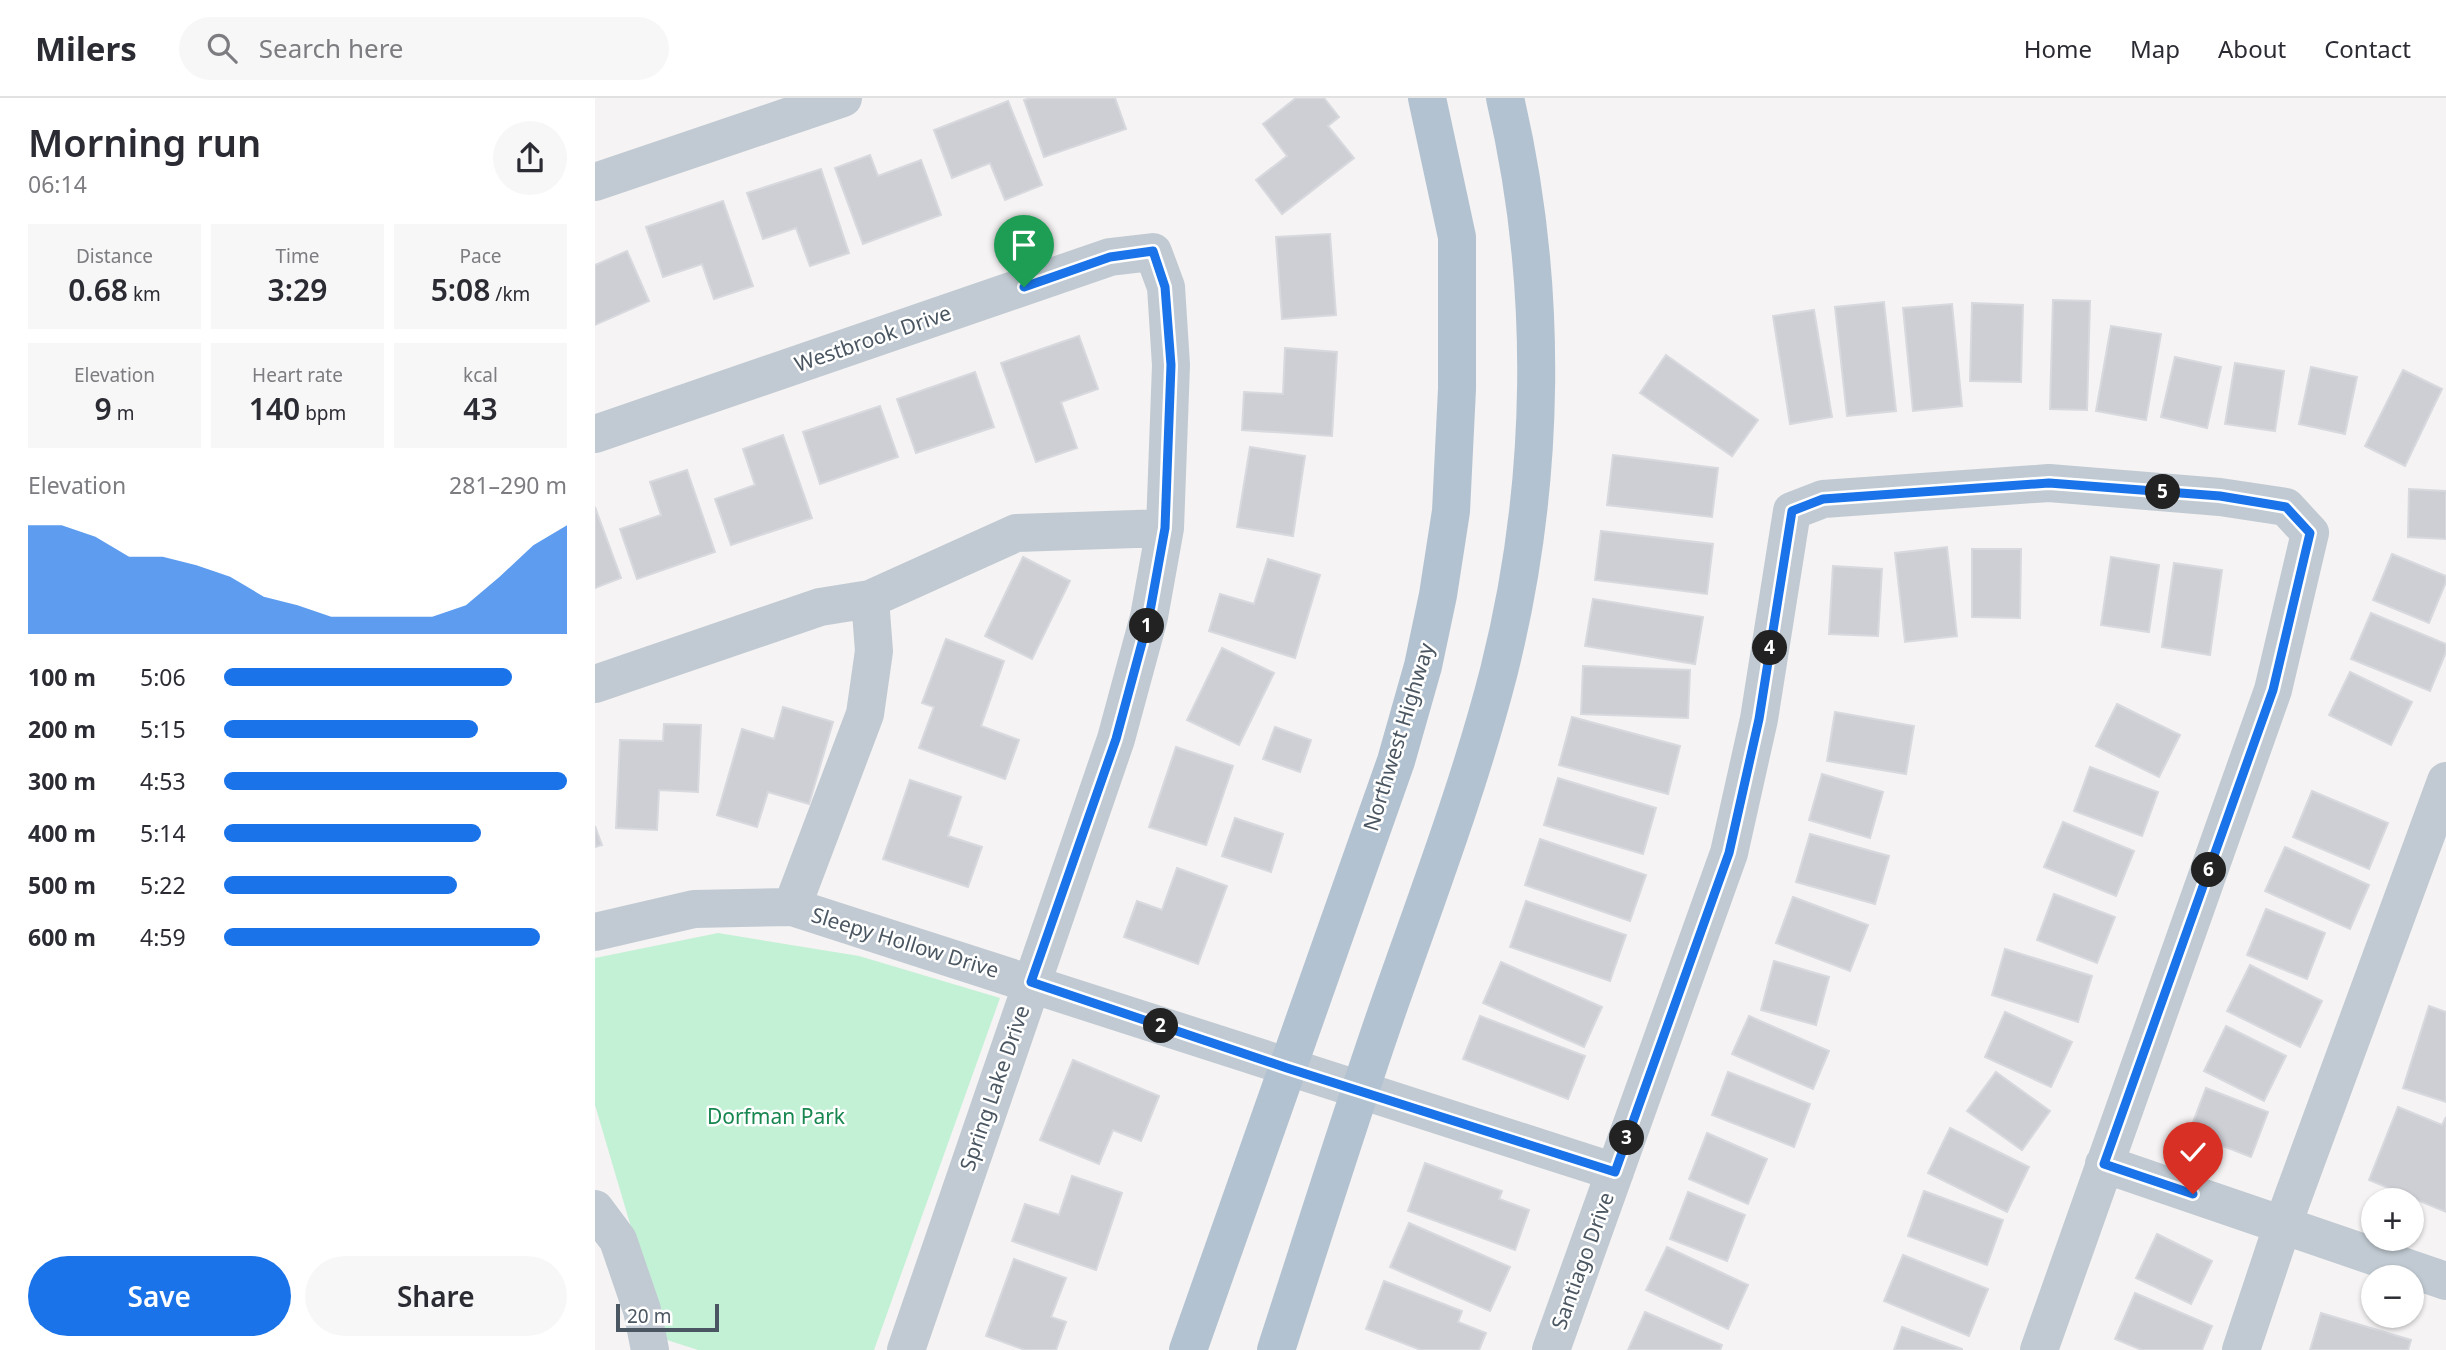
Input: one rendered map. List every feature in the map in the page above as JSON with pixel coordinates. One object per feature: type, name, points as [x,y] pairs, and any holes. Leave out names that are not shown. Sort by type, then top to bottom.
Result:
[{"type":"main road","name":"Northwest Highway","points":[[1188,1350],[1396,761],[1423,667],[1438,595],[1451,511],[1457,389],[1457,237],[1427,98]]},
{"type":"main road","points":[[1276,1350],[1360,1090],[1467,780],[1499,670],[1528,512],[1537,392],[1531,242],[1515,138],[1505,98]]},
{"type":"street","points":[[595,182],[843,98]]},
{"type":"street","name":"Westbrook Drive","points":[[595,435],[1110,257],[1153,251]]},
{"type":"street","name":"Spring Lake Drive","points":[[906,1350],[1116,739],[1149,617],[1165,528],[1171,365],[1165,287],[1153,251]]},
{"type":"street","name":"Santiago Drive","points":[[1551,1350],[1729,853],[1759,719],[1792,511],[1823,499],[2049,483],[2220,496],[2286,507],[2310,533],[2273,690],[2104,1164]]},
{"type":"street","points":[[595,684],[820,607],[870,599],[1016,533],[1165,528]]},
{"type":"street","points":[[793,907],[865,714],[874,651],[870,599]]},
{"type":"street","points":[[2241,1350],[2283,1224],[2446,781]]},
{"type":"street","name":"Sleepy Hollow Drive","points":[[595,932],[694,909],[793,907],[1615,1172]]},
{"type":"street","points":[[2039,1350],[2104,1164],[2446,1281]]},
{"type":"street","points":[[595,1209],[618,1240],[642,1310],[650,1350]]},
{"type":"green space","name":"Dorfman Park","points":[[718,933],[859,956],[1000,998],[874,1350],[698,1350],[664,1339],[595,1105],[595,958]]},
{"type":"building","points":[[1115,98],[1126,129],[1044,157],[1024,100]]},
{"type":"building","points":[[1296,98],[1324,98],[1339,117],[1328,126],[1354,158],[1282,214],[1256,180],[1287,156],[1263,124]]},
{"type":"building","points":[[1008,101],[1042,185],[1005,200],[990,163],[952,178],[934,130]]},
{"type":"building","points":[[870,155],[878,176],[921,160],[941,215],[863,244],[835,168]]},
{"type":"building","points":[[821,169],[849,253],[810,266],[796,228],[763,239],[747,193]]},
{"type":"building","points":[[723,201],[753,286],[714,299],[702,264],[663,277],[646,227]]},
{"type":"building","points":[[1330,234],[1336,315],[1282,319],[1276,237]]},
{"type":"building","points":[[627,251],[649,301],[595,325],[595,265]]},
{"type":"building","points":[[2053,300],[2090,301],[2087,410],[2050,409]]},
{"type":"building","points":[[1884,302],[1896,411],[1847,416],[1835,307]]},
{"type":"building","points":[[1972,303],[2023,305],[2021,382],[1970,381]]},
{"type":"building","points":[[1952,304],[1962,406],[1913,411],[1903,308]]},
{"type":"building","points":[[1814,310],[1832,417],[1790,424],[1773,316]]},
{"type":"building","points":[[2111,326],[2161,334],[2146,420],[2096,411]]},
{"type":"building","points":[[1079,336],[1098,389],[1061,402],[1077,448],[1036,462],[1001,363]]},
{"type":"building","points":[[1285,348],[1337,352],[1332,436],[1242,430],[1244,392],[1283,394]]},
{"type":"building","points":[[1666,355],[1758,420],[1732,456],[1640,393]]},
{"type":"building","points":[[2175,357],[2221,367],[2207,428],[2161,417]]},
{"type":"building","points":[[2235,363],[2284,371],[2275,431],[2225,424]]},
{"type":"building","points":[[2311,367],[2357,377],[2345,434],[2299,424]]},
{"type":"building","points":[[2403,370],[2442,389],[2405,466],[2365,446]]},
{"type":"building","points":[[975,372],[994,427],[916,453],[897,399]]},
{"type":"building","points":[[880,406],[898,457],[820,484],[803,432]]},
{"type":"building","points":[[783,435],[812,518],[731,545],[715,499],[755,485],[743,449]]},
{"type":"building","points":[[1250,447],[1305,456],[1293,536],[1237,527]]},
{"type":"building","points":[[1613,455],[1718,468],[1712,517],[1607,505]]},
{"type":"building","points":[[687,470],[715,552],[637,579],[620,529],[661,515],[650,482]]},
{"type":"building","points":[[2409,489],[2446,491],[2446,539],[2408,537]]},
{"type":"building","points":[[595,507],[621,578],[595,588]]},
{"type":"building","points":[[1601,531],[1713,544],[1707,594],[1595,580]]},
{"type":"building","points":[[1947,547],[1957,636],[1905,642],[1895,553]]},
{"type":"building","points":[[1972,549],[2021,549],[2020,618],[1972,617]]},
{"type":"building","points":[[2392,554],[2446,576],[2429,623],[2373,600]]},
{"type":"building","points":[[1023,557],[1070,581],[1032,659],[985,636]]},
{"type":"building","points":[[2111,557],[2159,565],[2149,632],[2101,625]]},
{"type":"building","points":[[1268,559],[1320,575],[1295,658],[1209,631],[1220,594],[1254,604]]},
{"type":"building","points":[[2174,563],[2222,570],[2210,655],[2162,647]]},
{"type":"building","points":[[1833,566],[1882,569],[1878,636],[1829,634]]},
{"type":"building","points":[[1593,599],[1703,617],[1695,664],[1585,646]]},
{"type":"building","points":[[2371,613],[2446,644],[2446,652],[2430,691],[2351,659]]},
{"type":"building","points":[[946,639],[1004,661],[981,726],[1019,740],[1005,779],[919,748],[934,707],[922,703]]},
{"type":"building","points":[[1222,648],[1274,673],[1239,745],[1187,720]]},
{"type":"building","points":[[1583,666],[1690,670],[1688,718],[1581,714]]},
{"type":"building","points":[[2350,672],[2412,702],[2391,745],[2329,715]]},
{"type":"building","points":[[2117,704],[2180,735],[2159,777],[2096,746]]},
{"type":"building","points":[[783,707],[833,722],[809,804],[768,792],[757,827],[717,815],[742,729],[774,739]]},
{"type":"building","points":[[1835,712],[1914,726],[1906,774],[1827,761]]},
{"type":"building","points":[[1572,717],[1680,746],[1668,794],[1559,765]]},
{"type":"building","points":[[664,724],[701,725],[698,792],[659,790],[657,830],[616,828],[620,740],[663,741]]},
{"type":"building","points":[[1275,727],[1311,740],[1300,772],[1263,759]]},
{"type":"building","points":[[1176,747],[1233,766],[1206,845],[1149,827]]},
{"type":"building","points":[[2090,767],[2158,792],[2142,836],[2074,811]]},
{"type":"building","points":[[1822,774],[1883,792],[1870,838],[1809,820]]},
{"type":"building","points":[[1558,778],[1656,808],[1643,854],[1544,825]]},
{"type":"building","points":[[910,780],[961,797],[948,836],[982,847],[968,887],[883,859]]},
{"type":"building","points":[[2312,791],[2388,823],[2369,869],[2293,837]]},
{"type":"building","points":[[1235,818],[1283,834],[1271,872],[1222,856]]},
{"type":"building","points":[[2063,822],[2134,851],[2116,896],[2044,867]]},
{"type":"building","points":[[595,826],[602,845],[595,847]]},
{"type":"building","points":[[1810,834],[1889,856],[1875,904],[1796,882]]},
{"type":"building","points":[[1540,839],[1646,875],[1630,921],[1525,885]]},
{"type":"building","points":[[2285,847],[2369,885],[2350,929],[2265,891]]},
{"type":"building","points":[[1177,868],[1227,886],[1198,964],[1124,937],[1137,901],[1162,910]]},
{"type":"building","points":[[2054,894],[2115,917],[2097,963],[2037,940]]},
{"type":"building","points":[[1793,897],[1868,925],[1850,971],[1776,943]]},
{"type":"building","points":[[1526,901],[1626,935],[1610,981],[1510,947]]},
{"type":"building","points":[[2266,909],[2325,933],[2307,979],[2247,955]]},
{"type":"building","points":[[2005,949],[2092,976],[2078,1022],[1992,995]]},
{"type":"building","points":[[1774,961],[1829,977],[1816,1025],[1761,1010]]},
{"type":"building","points":[[1501,962],[1602,1007],[1584,1047],[1483,1003]]},
{"type":"building","points":[[2250,965],[2322,1001],[2300,1047],[2227,1011]]},
{"type":"building","points":[[2429,1006],[2446,1012],[2446,1102],[2403,1088]]},
{"type":"building","points":[[2005,1012],[2072,1042],[2051,1087],[1985,1057]]},
{"type":"building","points":[[1480,1016],[1585,1056],[1568,1099],[1463,1059]]},
{"type":"building","points":[[1749,1016],[1829,1051],[1813,1089],[1732,1054]]},
{"type":"building","points":[[2226,1026],[2286,1056],[2264,1101],[2204,1071]]},
{"type":"building","points":[[1073,1060],[1159,1096],[1141,1141],[1113,1130],[1099,1164],[1040,1140]]},
{"type":"building","points":[[1728,1072],[1810,1104],[1794,1147],[1712,1115]]},
{"type":"building","points":[[1996,1072],[2050,1111],[2022,1150],[1967,1111]]},
{"type":"building","points":[[2206,1088],[2268,1112],[2251,1157],[2189,1133]]},
{"type":"building","points":[[2398,1107],[2442,1125],[2446,1117],[2446,1212],[2424,1203],[2424,1188],[2388,1188],[2369,1180]]},
{"type":"building","points":[[1950,1128],[2029,1167],[2007,1212],[1928,1173]]},
{"type":"building","points":[[1707,1133],[1767,1159],[1748,1204],[1689,1179]]},
{"type":"building","points":[[1425,1163],[1502,1191],[1499,1199],[1529,1210],[1515,1250],[1408,1211]]},
{"type":"building","points":[[1072,1176],[1122,1193],[1096,1270],[1012,1241],[1025,1204],[1059,1215]]},
{"type":"building","points":[[1924,1191],[2003,1220],[1987,1265],[1908,1236]]},
{"type":"building","points":[[1688,1192],[1745,1215],[1727,1261],[1670,1239]]},
{"type":"building","points":[[1409,1223],[1510,1267],[1490,1311],[1390,1267]]},
{"type":"building","points":[[2157,1234],[2212,1261],[2191,1304],[2136,1278]]},
{"type":"building","points":[[1667,1247],[1748,1285],[1728,1329],[1646,1290]]},
{"type":"building","points":[[1903,1255],[1988,1289],[1969,1336],[1884,1301]]},
{"type":"building","points":[[1014,1259],[1066,1278],[1051,1317],[1066,1322],[1056,1350],[1025,1350],[986,1336]]},
{"type":"building","points":[[1384,1281],[1462,1311],[1458,1322],[1486,1333],[1479,1350],[1421,1350],[1366,1329]]},
{"type":"building","points":[[2135,1293],[2212,1326],[2202,1350],[2142,1350],[2115,1339]]},
{"type":"building","points":[[1645,1312],[1722,1345],[1720,1350],[1628,1350]]},
{"type":"building","points":[[2321,1313],[2361,1325],[2361,1328],[2371,1328],[2411,1340],[2408,1350],[2310,1350]]},
{"type":"building","points":[[1902,1327],[1962,1349],[1962,1350],[1894,1350]]},
{"type":"route","points":[[1024,287],[1110,257],[1153,251],[1165,287],[1171,365],[1165,528],[1149,617],[1116,739],[1031,982],[1287,1068],[1615,1172],[1729,853],[1759,719],[1792,511],[1823,499],[2049,483],[2220,496],[2286,507],[2310,533],[2273,690],[2104,1164],[2193,1194]]}]
